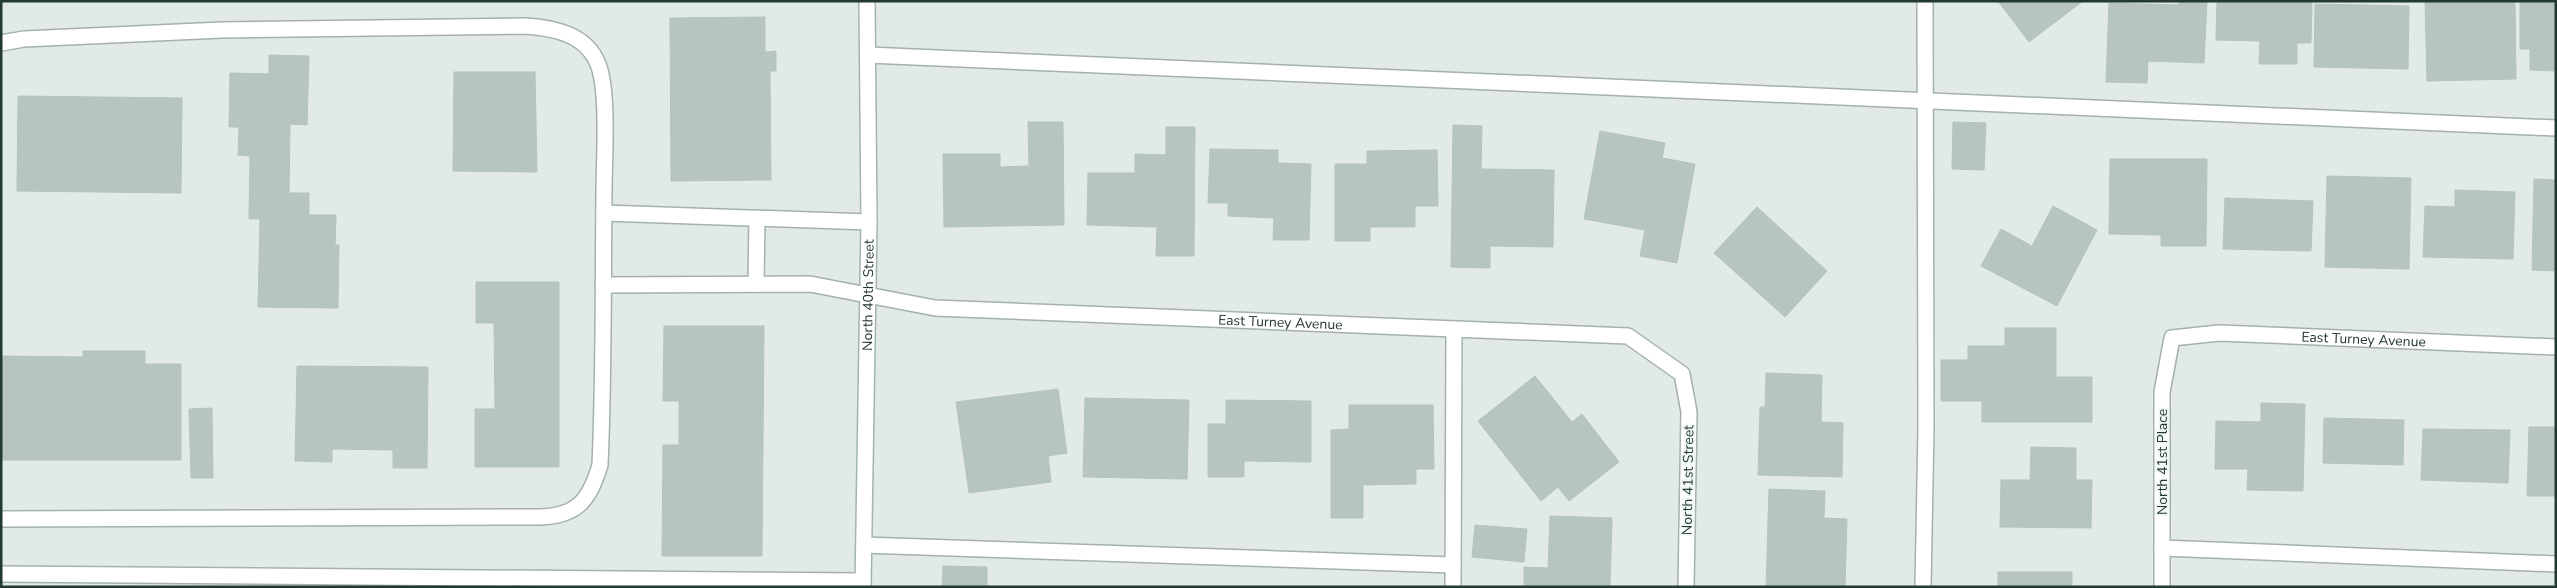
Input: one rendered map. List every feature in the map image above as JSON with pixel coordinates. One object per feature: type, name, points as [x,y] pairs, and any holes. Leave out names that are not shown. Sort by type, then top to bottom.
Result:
[{"type":"street","name":"North 40th Street","points":[[863,584],[869,222],[867,1]]},
{"type":"street","points":[[1923,587],[1926,428],[1925,1]]},
{"type":"street","points":[[1,44],[24,39],[222,30],[516,26],[554,28],[582,43],[598,63],[604,112],[600,465],[594,486],[584,502],[570,511],[556,516],[540,517],[1,519]]},
{"type":"street","points":[[868,55],[2556,128]]},
{"type":"street","points":[[604,213],[869,222]]},
{"type":"street","points":[[756,284],[757,218]]},
{"type":"street","name":"East Turney Avenue","points":[[603,285],[810,284],[935,308],[1628,336],[1682,374]]},
{"type":"street","points":[[1453,587],[1454,329]]},
{"type":"street","name":"East Turney Avenue","points":[[2172,338],[2219,334],[2556,347]]},
{"type":"street","name":"North 41st Place","points":[[2162,587],[2162,392],[2172,338]]},
{"type":"street","name":"North 41st Street","points":[[1682,374],[1690,412],[1686,587]]},
{"type":"street","points":[[864,545],[1453,564]]},
{"type":"street","points":[[2162,548],[2556,564]]},
{"type":"street","points":[[1,574],[863,584]]},
{"type":"building","points":[[1998,1],[2083,1],[2029,42]]},
{"type":"building","points":[[2179,1],[2207,1],[2204,63],[2148,61],[2147,83],[2106,82],[2109,3],[2179,5]]},
{"type":"building","points":[[2217,1],[2312,1],[2311,43],[2297,43],[2297,64],[2259,64],[2260,41],[2216,40]]},
{"type":"building","points":[[2425,1],[2515,1],[2516,79],[2427,81]]},
{"type":"building","points":[[2520,1],[2556,1],[2556,71],[2530,70],[2530,49],[2520,49]]},
{"type":"building","points":[[2315,4],[2409,6],[2408,69],[2314,67]]},
{"type":"building","points":[[765,17],[765,52],[776,51],[776,71],[770,71],[771,180],[671,181],[670,18]]},
{"type":"building","points":[[269,55],[309,56],[307,125],[290,124],[289,193],[309,193],[309,215],[336,215],[335,245],[339,245],[338,308],[258,307],[260,219],[249,219],[250,156],[238,155],[239,127],[229,127],[230,73],[269,74]]},
{"type":"building","points":[[454,72],[535,72],[537,172],[453,171]]},
{"type":"building","points":[[18,96],[182,98],[181,193],[17,191]]},
{"type":"building","points":[[1028,122],[1063,122],[1064,225],[944,227],[943,154],[1000,154],[1000,167],[1029,166]]},
{"type":"building","points":[[1953,122],[1986,123],[1984,170],[1952,169]]},
{"type":"building","points":[[1453,125],[1482,126],[1481,169],[1554,170],[1553,247],[1490,246],[1490,268],[1451,267]]},
{"type":"building","points":[[1166,127],[1195,127],[1194,256],[1156,256],[1157,227],[1087,225],[1088,173],[1135,173],[1135,154],[1166,155]]},
{"type":"building","points":[[1600,131],[1665,143],[1662,158],[1695,164],[1677,263],[1640,256],[1645,230],[1584,219]]},
{"type":"building","points":[[1210,149],[1278,150],[1278,163],[1311,164],[1309,240],[1273,240],[1274,218],[1228,216],[1228,203],[1208,203]]},
{"type":"building","points":[[1437,150],[1438,206],[1415,206],[1415,227],[1370,227],[1370,241],[1335,241],[1335,164],[1367,164],[1367,151]]},
{"type":"building","points":[[2110,159],[2207,159],[2206,246],[2161,246],[2161,235],[2109,234]]},
{"type":"building","points":[[2327,176],[2411,178],[2409,269],[2325,267]]},
{"type":"building","points":[[2534,179],[2556,180],[2556,271],[2532,270]]},
{"type":"building","points":[[2455,190],[2515,192],[2513,259],[2423,257],[2425,206],[2455,207]]},
{"type":"building","points":[[2225,198],[2313,201],[2311,251],[2223,249]]},
{"type":"building","points":[[2053,206],[2097,230],[2057,306],[1981,266],[2001,229],[2032,246]]},
{"type":"building","points":[[1757,207],[1827,271],[1785,317],[1714,253]]},
{"type":"building","points":[[476,282],[559,282],[559,467],[475,467],[475,409],[495,409],[494,323],[476,323]]},
{"type":"building","points":[[664,326],[764,326],[762,556],[662,556],[663,445],[679,445],[679,401],[663,401]]},
{"type":"building","points":[[2005,328],[2056,328],[2056,377],[2092,377],[2092,422],[1982,422],[1982,401],[1941,401],[1941,360],[1968,360],[1968,346],[2005,346]]},
{"type":"building","points":[[83,351],[145,351],[145,364],[181,364],[181,460],[1,460],[1,356],[83,357]]},
{"type":"building","points":[[297,366],[428,367],[427,468],[393,468],[393,450],[332,449],[332,462],[295,461]]},
{"type":"building","points":[[1766,373],[1822,375],[1821,422],[1843,423],[1842,477],[1758,475],[1760,407],[1765,407]]},
{"type":"building","points":[[1535,376],[1572,422],[1582,414],[1619,462],[1569,501],[1558,487],[1541,501],[1478,421]]},
{"type":"building","points":[[1058,389],[1067,453],[1048,456],[1051,482],[969,493],[956,402]]},
{"type":"building","points":[[1085,398],[1189,400],[1187,479],[1083,477]]},
{"type":"building","points":[[1226,400],[1311,401],[1311,462],[1244,461],[1244,477],[1208,477],[1208,424],[1226,424]]},
{"type":"building","points":[[2261,403],[2305,404],[2303,491],[2247,490],[2248,469],[2215,469],[2216,421],[2261,422]]},
{"type":"building","points":[[1349,405],[1433,405],[1434,469],[1416,469],[1416,484],[1363,485],[1363,518],[1331,518],[1331,430],[1349,429]]},
{"type":"building","points":[[212,408],[213,478],[191,478],[189,409]]},
{"type":"building","points":[[2324,418],[2404,420],[2403,465],[2323,463]]},
{"type":"building","points":[[2529,427],[2556,427],[2556,496],[2527,496]]},
{"type":"building","points":[[2423,429],[2510,430],[2508,483],[2421,480]]},
{"type":"building","points":[[2031,447],[2076,448],[2076,480],[2092,480],[2091,528],[2000,527],[2001,480],[2030,480]]},
{"type":"building","points":[[1769,489],[1825,491],[1824,518],[1847,519],[1845,587],[1766,587]]},
{"type":"building","points":[[1550,516],[1612,518],[1610,587],[1524,587],[1524,567],[1548,568]]},
{"type":"building","points":[[1475,525],[1527,529],[1524,562],[1472,557]]},
{"type":"building","points":[[943,566],[987,567],[987,587],[942,587]]},
{"type":"building","points":[[1998,572],[2072,572],[2072,587],[1998,587]]}]
